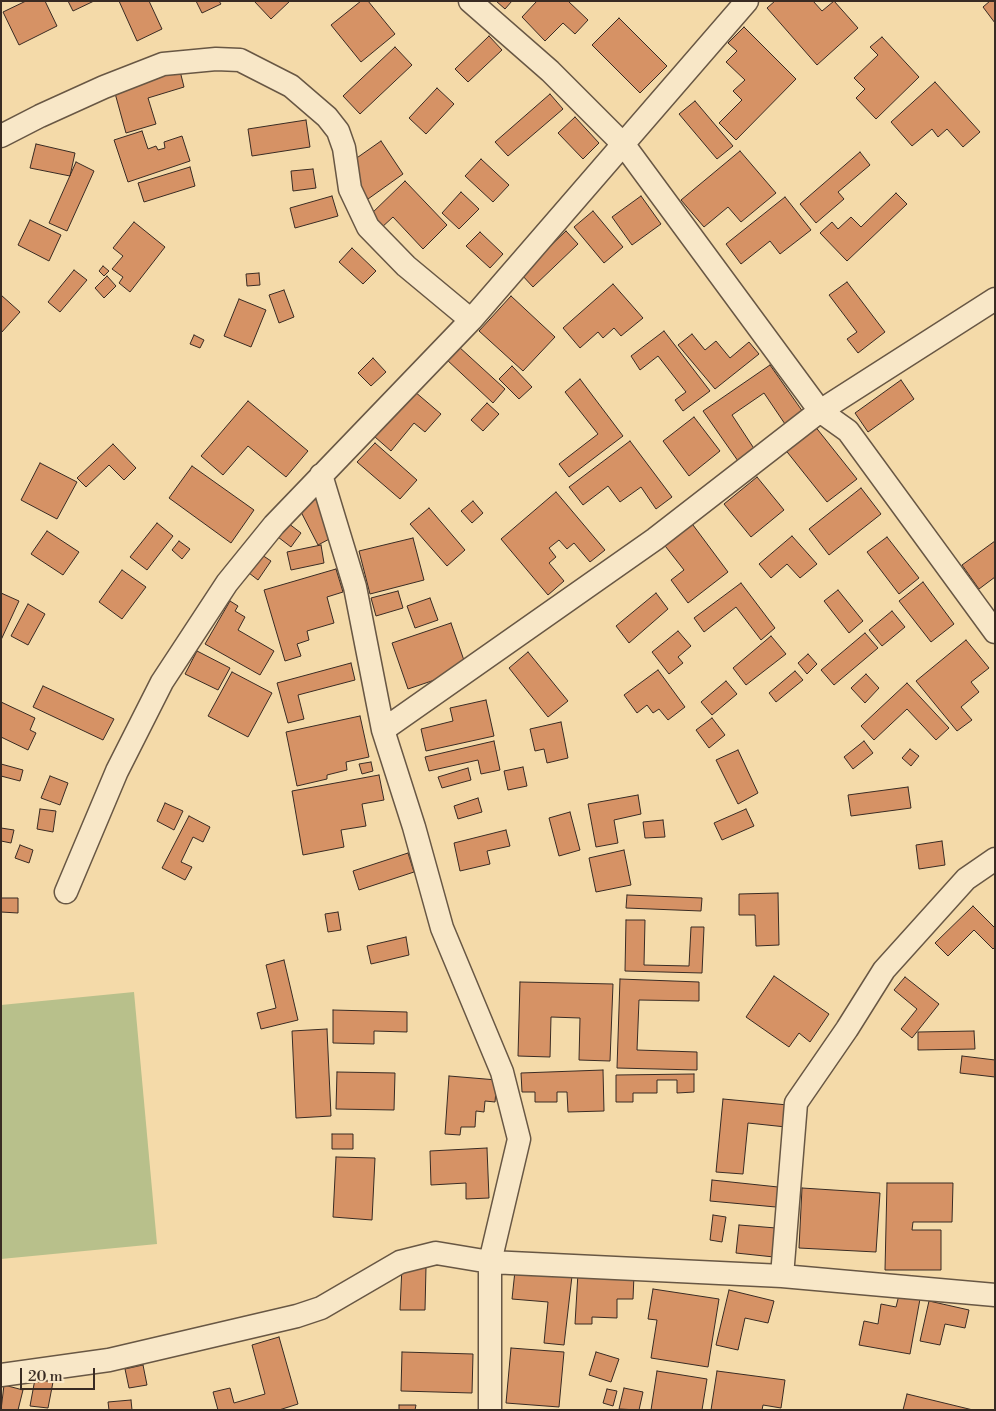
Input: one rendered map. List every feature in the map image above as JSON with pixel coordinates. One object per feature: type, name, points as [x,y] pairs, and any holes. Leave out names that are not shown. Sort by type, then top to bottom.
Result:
[{"type":"street","points":[[470,1],[550,71],[624,145],[820,411],[848,431],[995,632]]},
{"type":"street","points":[[66,892],[117,771],[162,682],[227,583],[274,525],[471,320],[748,1]]},
{"type":"street","points":[[1,136],[76,99],[163,64],[216,58],[240,60],[290,86],[327,117],[338,131],[344,148],[350,189],[368,227],[406,266],[471,320]]},
{"type":"street","points":[[383,730],[655,539],[820,411],[995,299]]},
{"type":"street","points":[[321,475],[355,587],[383,730],[414,827],[442,928],[502,1072],[519,1139],[490,1262],[490,1410]]},
{"type":"street","points":[[782,1276],[796,1103],[847,1029],[884,970],[966,879],[995,859]]},
{"type":"street","points":[[1,1375],[109,1360],[297,1316],[321,1308],[400,1262],[436,1253],[490,1262],[782,1276],[995,1295]]},
{"type":"green space","points":[[134,992],[157,1244],[1,1259],[1,1005]]},
{"type":"building","points":[[26,1],[45,1],[57,26],[19,45],[3,12]]},
{"type":"building","points":[[68,1],[94,1],[73,11]]},
{"type":"building","points":[[119,1],[149,1],[162,29],[137,41]]},
{"type":"building","points":[[196,1],[219,1],[221,4],[202,13]]},
{"type":"building","points":[[254,1],[290,1],[271,19]]},
{"type":"building","points":[[361,1],[368,1],[395,34],[361,62],[331,25]]},
{"type":"building","points":[[496,1],[512,1],[505,9]]},
{"type":"building","points":[[537,1],[568,1],[588,20],[575,34],[563,23],[545,41],[522,17]]},
{"type":"building","points":[[775,1],[813,1],[822,11],[834,1],[858,28],[817,65],[767,8]]},
{"type":"building","points":[[990,1],[995,1],[995,23],[983,7]]},
{"type":"building","points":[[619,18],[667,66],[640,93],[592,45]]},
{"type":"building","points":[[744,27],[796,79],[736,140],[719,123],[742,100],[733,91],[745,80],[726,62],[737,51],[728,43]]},
{"type":"building","points":[[489,36],[502,50],[468,82],[455,69]]},
{"type":"building","points":[[882,37],[919,77],[876,119],[856,98],[865,89],[854,78],[878,55],[870,47]]},
{"type":"building","points":[[395,47],[412,65],[360,114],[343,96]]},
{"type":"building","points":[[179,67],[184,87],[148,98],[156,124],[126,133],[113,86]]},
{"type":"building","points":[[935,82],[980,132],[963,147],[947,129],[938,137],[932,129],[912,146],[891,122]]},
{"type":"building","points":[[437,88],[454,104],[426,134],[409,118]]},
{"type":"building","points":[[550,94],[563,109],[508,156],[495,142]]},
{"type":"building","points":[[695,101],[733,146],[717,159],[679,114]]},
{"type":"building","points":[[575,117],[599,143],[583,159],[558,133]]},
{"type":"building","points":[[306,120],[310,147],[252,156],[248,129]]},
{"type":"building","points":[[142,131],[148,149],[156,146],[158,150],[165,148],[164,142],[182,136],[190,161],[128,182],[114,140]]},
{"type":"building","points":[[381,141],[403,174],[368,199],[353,178],[351,162]]},
{"type":"building","points":[[36,144],[75,153],[70,176],[30,168]]},
{"type":"building","points":[[740,151],[776,193],[741,222],[728,207],[704,227],[681,200]]},
{"type":"building","points":[[860,152],[870,165],[838,192],[844,199],[816,223],[800,204]]},
{"type":"building","points":[[481,159],[509,185],[493,202],[465,176]]},
{"type":"building","points":[[76,162],[94,171],[67,231],[49,223]]},
{"type":"building","points":[[190,167],[195,186],[144,202],[138,183]]},
{"type":"building","points":[[313,169],[316,188],[293,191],[291,171]]},
{"type":"building","points":[[405,181],[447,225],[423,249],[393,217],[380,229],[368,217]]},
{"type":"building","points":[[461,192],[479,209],[459,229],[442,213]]},
{"type":"building","points":[[896,193],[907,204],[847,261],[820,233],[832,222],[838,229],[851,217],[861,227]]},
{"type":"building","points":[[332,196],[338,216],[295,228],[290,208]]},
{"type":"building","points":[[641,196],[661,224],[632,245],[612,217]]},
{"type":"building","points":[[785,197],[811,230],[780,254],[770,241],[741,264],[726,244]]},
{"type":"building","points":[[593,211],[623,247],[604,263],[574,227]]},
{"type":"building","points":[[30,220],[61,235],[49,261],[18,245]]},
{"type":"building","points":[[134,222],[165,247],[130,292],[119,283],[123,277],[112,269],[123,256],[113,248]]},
{"type":"building","points":[[566,231],[578,244],[533,287],[521,274]]},
{"type":"building","points":[[480,232],[503,254],[490,268],[466,246]]},
{"type":"building","points":[[352,248],[376,271],[363,284],[339,262]]},
{"type":"building","points":[[103,266],[109,271],[104,276],[99,271]]},
{"type":"building","points":[[74,270],[87,280],[60,312],[48,302]]},
{"type":"building","points":[[259,273],[260,285],[247,286],[246,274]]},
{"type":"building","points":[[107,276],[116,286],[104,298],[95,288]]},
{"type":"building","points":[[847,282],[885,332],[858,353],[847,339],[857,332],[829,295]]},
{"type":"building","points":[[613,284],[643,318],[621,336],[614,328],[603,338],[598,332],[580,348],[563,328]]},
{"type":"building","points":[[284,290],[294,317],[279,323],[269,295]]},
{"type":"building","points":[[1,295],[20,312],[1,333]]},
{"type":"building","points":[[511,296],[555,337],[523,371],[479,331]]},
{"type":"building","points":[[239,299],[266,310],[251,347],[224,336]]},
{"type":"building","points":[[664,331],[710,391],[683,411],[675,400],[686,392],[658,356],[640,370],[631,356]]},
{"type":"building","points":[[692,334],[705,350],[716,341],[730,358],[749,342],[759,354],[715,389],[678,345]]},
{"type":"building","points":[[194,335],[204,340],[200,348],[190,344]]},
{"type":"building","points":[[458,346],[505,389],[493,403],[446,359]]},
{"type":"building","points":[[373,358],[386,372],[371,386],[358,373]]},
{"type":"building","points":[[770,365],[803,412],[785,424],[764,393],[732,415],[755,450],[738,461],[703,411]]},
{"type":"building","points":[[512,366],[532,387],[519,399],[499,379]]},
{"type":"building","points":[[580,379],[623,436],[569,477],[559,464],[598,434],[565,392]]},
{"type":"building","points":[[901,380],[914,399],[868,432],[855,413]]},
{"type":"building","points":[[414,391],[441,414],[425,432],[414,423],[391,451],[375,437]]},
{"type":"building","points":[[248,401],[308,451],[286,477],[248,446],[223,475],[201,456]]},
{"type":"building","points":[[487,403],[499,414],[483,431],[471,420]]},
{"type":"building","points":[[694,417],[720,451],[689,476],[663,441]]},
{"type":"building","points":[[810,420],[857,479],[827,502],[780,443]]},
{"type":"building","points":[[630,441],[672,497],[656,509],[641,487],[620,502],[608,486],[583,505],[569,487]]},
{"type":"building","points":[[375,443],[417,480],[400,499],[357,462]]},
{"type":"building","points":[[113,444],[136,468],[124,480],[109,465],[86,487],[77,478]]},
{"type":"building","points":[[40,463],[77,482],[57,519],[21,500]]},
{"type":"building","points":[[192,466],[254,510],[231,543],[169,498]]},
{"type":"building","points":[[757,477],[784,510],[751,537],[724,504]]},
{"type":"building","points":[[861,488],[881,514],[829,555],[809,529]]},
{"type":"building","points":[[556,492],[605,550],[590,562],[574,543],[567,549],[559,540],[549,548],[556,557],[549,563],[564,581],[548,595],[501,539]]},
{"type":"building","points":[[315,498],[335,536],[318,545],[299,508]]},
{"type":"building","points":[[473,501],[483,513],[472,523],[461,511]]},
{"type":"building","points":[[429,508],[465,550],[447,566],[410,524]]},
{"type":"building","points":[[690,521],[728,572],[688,603],[671,580],[684,570],[662,542]]},
{"type":"building","points":[[157,523],[173,536],[147,570],[130,557]]},
{"type":"building","points":[[288,523],[301,533],[291,547],[278,537]]},
{"type":"building","points":[[47,531],[79,552],[63,575],[31,554]]},
{"type":"building","points":[[792,536],[817,564],[800,578],[787,564],[771,578],[759,564]]},
{"type":"building","points":[[887,537],[919,578],[899,594],[867,552]]},
{"type":"building","points":[[413,538],[424,580],[370,594],[359,551]]},
{"type":"building","points":[[179,541],[190,549],[182,559],[172,550]]},
{"type":"building","points":[[995,541],[995,577],[979,589],[962,565]]},
{"type":"building","points":[[321,545],[324,563],[291,570],[287,552]]},
{"type":"building","points":[[262,555],[271,561],[258,580],[249,573]]},
{"type":"building","points":[[336,569],[343,592],[327,597],[334,623],[307,631],[309,640],[297,644],[301,656],[285,661],[264,590]]},
{"type":"building","points":[[122,570],[146,587],[122,619],[99,602]]},
{"type":"building","points":[[923,582],[954,624],[931,642],[899,601]]},
{"type":"building","points":[[741,583],[775,628],[761,640],[736,607],[704,632],[694,618]]},
{"type":"building","points":[[838,590],[863,621],[849,633],[824,601]]},
{"type":"building","points":[[398,591],[403,608],[376,616],[371,598]]},
{"type":"building","points":[[1,593],[19,601],[1,640]]},
{"type":"building","points":[[656,593],[668,609],[629,643],[616,626]]},
{"type":"building","points":[[430,598],[438,620],[415,628],[407,606]]},
{"type":"building","points":[[230,601],[238,606],[235,611],[245,617],[238,630],[274,651],[260,675],[205,644]]},
{"type":"building","points":[[28,604],[45,614],[28,645],[11,636]]},
{"type":"building","points":[[892,611],[905,627],[882,646],[869,630]]},
{"type":"building","points":[[451,623],[467,669],[408,689],[392,643]]},
{"type":"building","points":[[678,631],[691,646],[678,657],[683,663],[669,674],[652,652]]},
{"type":"building","points":[[865,633],[878,648],[834,685],[821,670]]},
{"type":"building","points":[[771,636],[786,654],[746,685],[733,668]]},
{"type":"building","points":[[966,640],[989,668],[971,682],[979,692],[961,707],[972,720],[957,731],[916,681]]},
{"type":"building","points":[[197,651],[230,668],[218,690],[185,674]]},
{"type":"building","points":[[528,652],[568,701],[548,717],[509,668]]},
{"type":"building","points":[[808,654],[817,664],[807,674],[798,663]]},
{"type":"building","points":[[351,663],[355,680],[298,695],[304,719],[288,723],[277,683]]},
{"type":"building","points":[[658,670],[685,707],[668,720],[659,709],[653,713],[647,705],[637,713],[624,695]]},
{"type":"building","points":[[795,671],[803,680],[776,702],[769,693]]},
{"type":"building","points":[[232,672],[272,693],[248,737],[208,716]]},
{"type":"building","points":[[866,674],[879,688],[865,703],[851,688]]},
{"type":"building","points":[[726,681],[737,694],[712,715],[701,702]]},
{"type":"building","points":[[907,683],[949,728],[936,740],[907,709],[874,740],[861,726]]},
{"type":"building","points":[[43,686],[114,719],[103,740],[33,707]]},
{"type":"building","points":[[486,700],[494,736],[426,751],[421,729],[453,721],[450,708]]},
{"type":"building","points":[[1,702],[35,718],[30,730],[36,733],[28,750],[1,737]]},
{"type":"building","points":[[360,716],[369,757],[346,762],[347,770],[327,775],[327,779],[297,786],[286,732]]},
{"type":"building","points":[[712,718],[725,735],[709,748],[696,730]]},
{"type":"building","points":[[561,722],[568,758],[547,763],[544,749],[535,751],[530,729]]},
{"type":"building","points":[[494,741],[500,770],[481,774],[478,760],[429,771],[425,757]]},
{"type":"building","points":[[864,741],[873,753],[853,769],[844,757]]},
{"type":"building","points":[[910,749],[919,756],[911,766],[902,758]]},
{"type":"building","points":[[738,750],[758,793],[738,804],[716,760]]},
{"type":"building","points":[[371,762],[373,771],[362,774],[359,764]]},
{"type":"building","points":[[1,764],[23,770],[20,781],[1,776]]},
{"type":"building","points":[[523,767],[527,786],[508,790],[504,771]]},
{"type":"building","points":[[468,768],[471,780],[442,788],[438,777]]},
{"type":"building","points":[[379,775],[384,800],[362,804],[366,826],[341,830],[344,847],[303,855],[292,791]]},
{"type":"building","points":[[50,776],[68,783],[60,805],[41,798]]},
{"type":"building","points":[[908,787],[911,808],[851,816],[848,795]]},
{"type":"building","points":[[638,795],[641,814],[614,820],[618,843],[596,847],[588,804]]},
{"type":"building","points":[[478,798],[482,812],[458,819],[454,806]]},
{"type":"building","points":[[165,803],[183,811],[174,830],[157,821]]},
{"type":"building","points":[[40,809],[56,811],[53,832],[37,829]]},
{"type":"building","points":[[746,809],[754,826],[722,840],[714,823]]},
{"type":"building","points":[[570,812],[580,850],[559,856],[549,818]]},
{"type":"building","points":[[189,816],[210,827],[203,842],[193,837],[181,862],[192,867],[185,880],[162,868]]},
{"type":"building","points":[[663,820],[665,837],[645,838],[643,822]]},
{"type":"building","points":[[1,828],[14,830],[11,843],[1,841]]},
{"type":"building","points":[[506,830],[510,846],[487,851],[490,864],[460,871],[454,843]]},
{"type":"building","points":[[942,841],[945,865],[919,869],[916,845]]},
{"type":"building","points":[[20,845],[33,850],[29,863],[15,858]]},
{"type":"building","points":[[624,850],[631,885],[596,892],[589,858]]},
{"type":"building","points":[[408,853],[414,872],[359,890],[353,871]]},
{"type":"building","points":[[778,893],[779,945],[756,946],[755,915],[739,915],[739,894]]},
{"type":"building","points":[[627,895],[702,898],[701,911],[626,908]]},
{"type":"building","points":[[1,898],[18,898],[18,913],[1,912]]},
{"type":"building","points":[[973,906],[995,928],[995,947],[993,949],[974,930],[948,956],[935,943]]},
{"type":"building","points":[[338,912],[341,930],[328,932],[325,914]]},
{"type":"building","points":[[626,920],[645,920],[644,965],[689,966],[691,927],[704,927],[702,973],[625,971]]},
{"type":"building","points":[[406,937],[409,955],[371,964],[367,946]]},
{"type":"building","points":[[284,960],[298,1020],[261,1029],[257,1013],[276,1008],[266,965]]},
{"type":"building","points":[[774,976],[829,1014],[810,1042],[799,1033],[789,1047],[746,1017]]},
{"type":"building","points":[[905,977],[939,1004],[912,1038],[901,1029],[917,1009],[894,990]]},
{"type":"building","points":[[620,979],[699,982],[699,1001],[639,1000],[637,1050],[697,1052],[697,1070],[617,1068]]},
{"type":"building","points":[[520,982],[613,984],[610,1061],[579,1060],[580,1018],[551,1017],[550,1057],[518,1056]]},
{"type":"building","points":[[333,1010],[407,1012],[407,1032],[374,1031],[374,1044],[333,1043]]},
{"type":"building","points":[[327,1029],[331,1116],[296,1118],[292,1031]]},
{"type":"building","points":[[974,1031],[975,1049],[918,1050],[918,1032]]},
{"type":"building","points":[[962,1056],[995,1060],[995,1077],[960,1073]]},
{"type":"building","points":[[603,1070],[604,1111],[568,1112],[567,1092],[557,1092],[557,1102],[535,1102],[535,1092],[522,1092],[521,1073]]},
{"type":"building","points":[[337,1072],[395,1073],[394,1110],[336,1109]]},
{"type":"building","points":[[694,1074],[694,1092],[677,1093],[677,1080],[657,1080],[657,1093],[633,1093],[633,1102],[616,1102],[616,1075]]},
{"type":"building","points":[[449,1076],[497,1080],[495,1102],[485,1101],[484,1112],[476,1111],[475,1127],[461,1127],[460,1135],[445,1134]]},
{"type":"building","points":[[723,1099],[788,1105],[786,1127],[748,1123],[743,1174],[716,1172]]},
{"type":"building","points":[[332,1134],[353,1134],[353,1149],[332,1149]]},
{"type":"building","points":[[487,1148],[489,1198],[466,1199],[466,1183],[431,1185],[430,1151]]},
{"type":"building","points":[[336,1157],[375,1158],[372,1220],[333,1217]]},
{"type":"building","points":[[712,1180],[778,1187],[776,1207],[710,1201]]},
{"type":"building","points":[[887,1183],[953,1183],[952,1222],[913,1222],[912,1230],[941,1230],[941,1270],[885,1270]]},
{"type":"building","points":[[802,1188],[880,1193],[876,1252],[799,1248]]},
{"type":"building","points":[[713,1215],[726,1217],[722,1242],[710,1240]]},
{"type":"building","points":[[739,1225],[776,1228],[774,1257],[736,1253]]},
{"type":"building","points":[[402,1266],[426,1267],[425,1310],[400,1310]]},
{"type":"building","points":[[515,1271],[572,1276],[564,1345],[544,1343],[548,1302],[512,1299]]},
{"type":"building","points":[[578,1273],[634,1275],[633,1299],[617,1299],[617,1318],[592,1317],[592,1324],[575,1324]]},
{"type":"building","points":[[653,1289],[719,1299],[708,1367],[651,1358],[657,1320],[648,1319]]},
{"type":"building","points":[[729,1290],[774,1301],[768,1323],[745,1318],[738,1350],[716,1345]]},
{"type":"building","points":[[899,1295],[920,1299],[910,1354],[859,1345],[864,1321],[878,1324],[881,1304],[896,1307]]},
{"type":"building","points":[[929,1301],[969,1310],[965,1328],[945,1324],[940,1345],[920,1341]]},
{"type":"building","points":[[279,1337],[298,1404],[279,1410],[218,1410],[213,1392],[230,1388],[234,1403],[265,1394],[252,1345]]},
{"type":"building","points":[[511,1348],[564,1352],[559,1407],[506,1403]]},
{"type":"building","points":[[402,1352],[473,1354],[472,1393],[401,1391]]},
{"type":"building","points":[[596,1352],[619,1359],[611,1382],[589,1375]]},
{"type":"building","points":[[143,1365],[147,1385],[129,1388],[125,1369]]},
{"type":"building","points":[[657,1371],[707,1379],[702,1410],[651,1410]]},
{"type":"building","points":[[717,1371],[785,1380],[781,1408],[763,1405],[762,1410],[711,1410]]},
{"type":"building","points":[[35,1379],[53,1382],[48,1408],[30,1406]]},
{"type":"building","points":[[4,1385],[23,1390],[18,1410],[1,1410]]},
{"type":"building","points":[[624,1388],[643,1392],[639,1410],[619,1409]]},
{"type":"building","points":[[607,1389],[617,1391],[613,1406],[603,1403]]},
{"type":"building","points":[[907,1394],[973,1410],[903,1410]]},
{"type":"building","points":[[131,1400],[132,1410],[109,1410],[108,1402]]},
{"type":"building","points":[[399,1405],[416,1405],[415,1410],[399,1410]]}]
